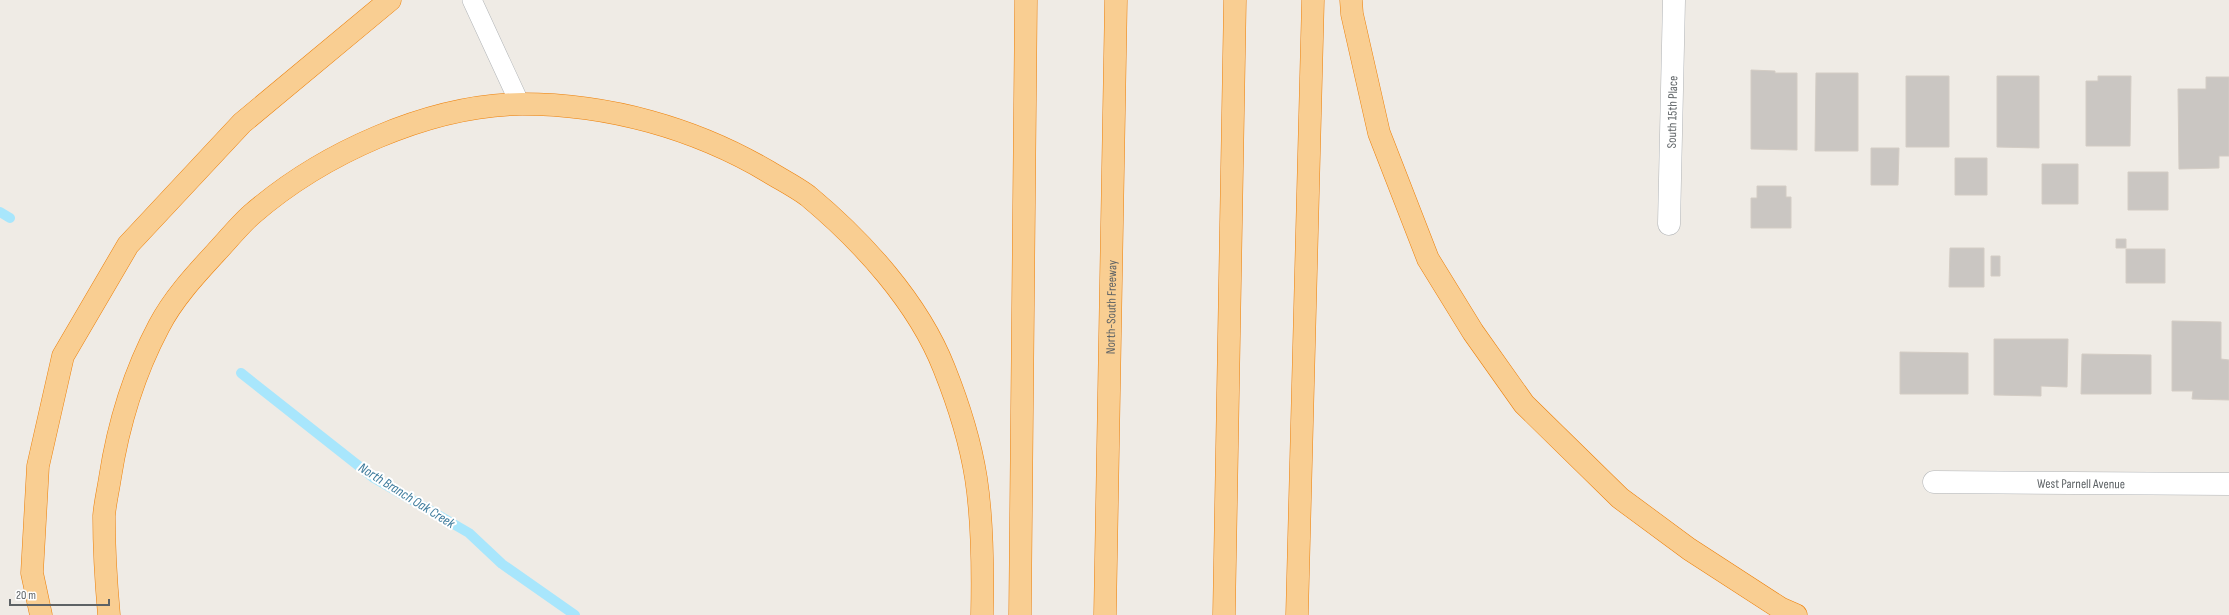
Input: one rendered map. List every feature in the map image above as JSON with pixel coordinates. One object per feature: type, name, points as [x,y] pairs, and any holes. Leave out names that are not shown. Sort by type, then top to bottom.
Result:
[{"type":"highway","points":[[41,615],[32,573],[38,466],[63,356],[128,246],[242,123],[390,0]]},
{"type":"highway","points":[[1020,615],[1026,0]]},
{"type":"highway","name":"North-South Freeway","points":[[1105,615],[1116,0]]},
{"type":"highway","points":[[1224,615],[1235,0]]},
{"type":"highway","points":[[1298,615],[1313,0]]},
{"type":"highway","points":[[1351,0],[1352,14],[1379,133],[1428,259],[1473,332],[1524,404],[1620,498],[1689,550],[1780,608],[1796,615]]},
{"type":"highway","points":[[109,615],[105,572],[104,512],[113,454],[124,412],[159,325],[188,283],[248,217],[282,190],[318,166],[365,141],[414,124],[459,111],[520,104],[586,108],[645,120],[697,136],[751,162],[805,194],[857,240],[910,302],[943,364],[963,421],[976,479],[983,563],[982,615]]},
{"type":"street","name":"South 15th Place","points":[[1669,224],[1674,0]]},
{"type":"street","name":"West Parnell Avenue","points":[[1934,482],[2229,484]]},
{"type":"lane","points":[[472,0],[520,104]]},
{"type":"building","points":[[1751,70],[1775,71],[1775,73],[1797,73],[1797,150],[1751,149]]},
{"type":"building","points":[[1816,73],[1858,73],[1858,151],[1815,151]]},
{"type":"building","points":[[1906,76],[1949,76],[1949,147],[1906,147]]},
{"type":"building","points":[[1997,76],[2039,76],[2039,148],[1997,147]]},
{"type":"building","points":[[2098,76],[2131,76],[2130,146],[2086,146],[2086,81],[2098,81]]},
{"type":"building","points":[[2206,77],[2229,77],[2229,156],[2219,156],[2219,168],[2179,169],[2178,89],[2206,89]]},
{"type":"building","points":[[1871,148],[1899,148],[1898,185],[1871,185]]},
{"type":"building","points":[[1955,158],[1987,158],[1987,195],[1955,195]]},
{"type":"building","points":[[2042,164],[2078,164],[2078,204],[2042,204]]},
{"type":"building","points":[[2128,172],[2168,172],[2168,210],[2128,210]]},
{"type":"building","points":[[1757,186],[1786,186],[1786,197],[1791,197],[1791,228],[1751,228],[1751,198],[1757,198]]},
{"type":"building","points":[[2116,239],[2126,239],[2126,248],[2116,248]]},
{"type":"building","points":[[1950,248],[1984,248],[1984,287],[1949,287]]},
{"type":"building","points":[[2126,249],[2165,249],[2165,283],[2126,283]]},
{"type":"building","points":[[1991,256],[2000,256],[2000,276],[1991,276]]},
{"type":"building","points":[[2172,321],[2221,322],[2221,359],[2229,360],[2229,400],[2192,399],[2193,391],[2172,391]]},
{"type":"building","points":[[1994,339],[2068,339],[2067,387],[2041,386],[2041,396],[1994,395]]},
{"type":"building","points":[[1900,352],[1968,353],[1968,394],[1900,394]]},
{"type":"building","points":[[2082,354],[2151,355],[2151,394],[2081,394]]},
{"type":"waterway","name":"North Branch Oak Creek","points":[[0,212],[10,218]]},
{"type":"waterway","name":"North Branch Oak Creek","points":[[241,373],[374,478],[469,533],[502,564],[575,615]]}]
